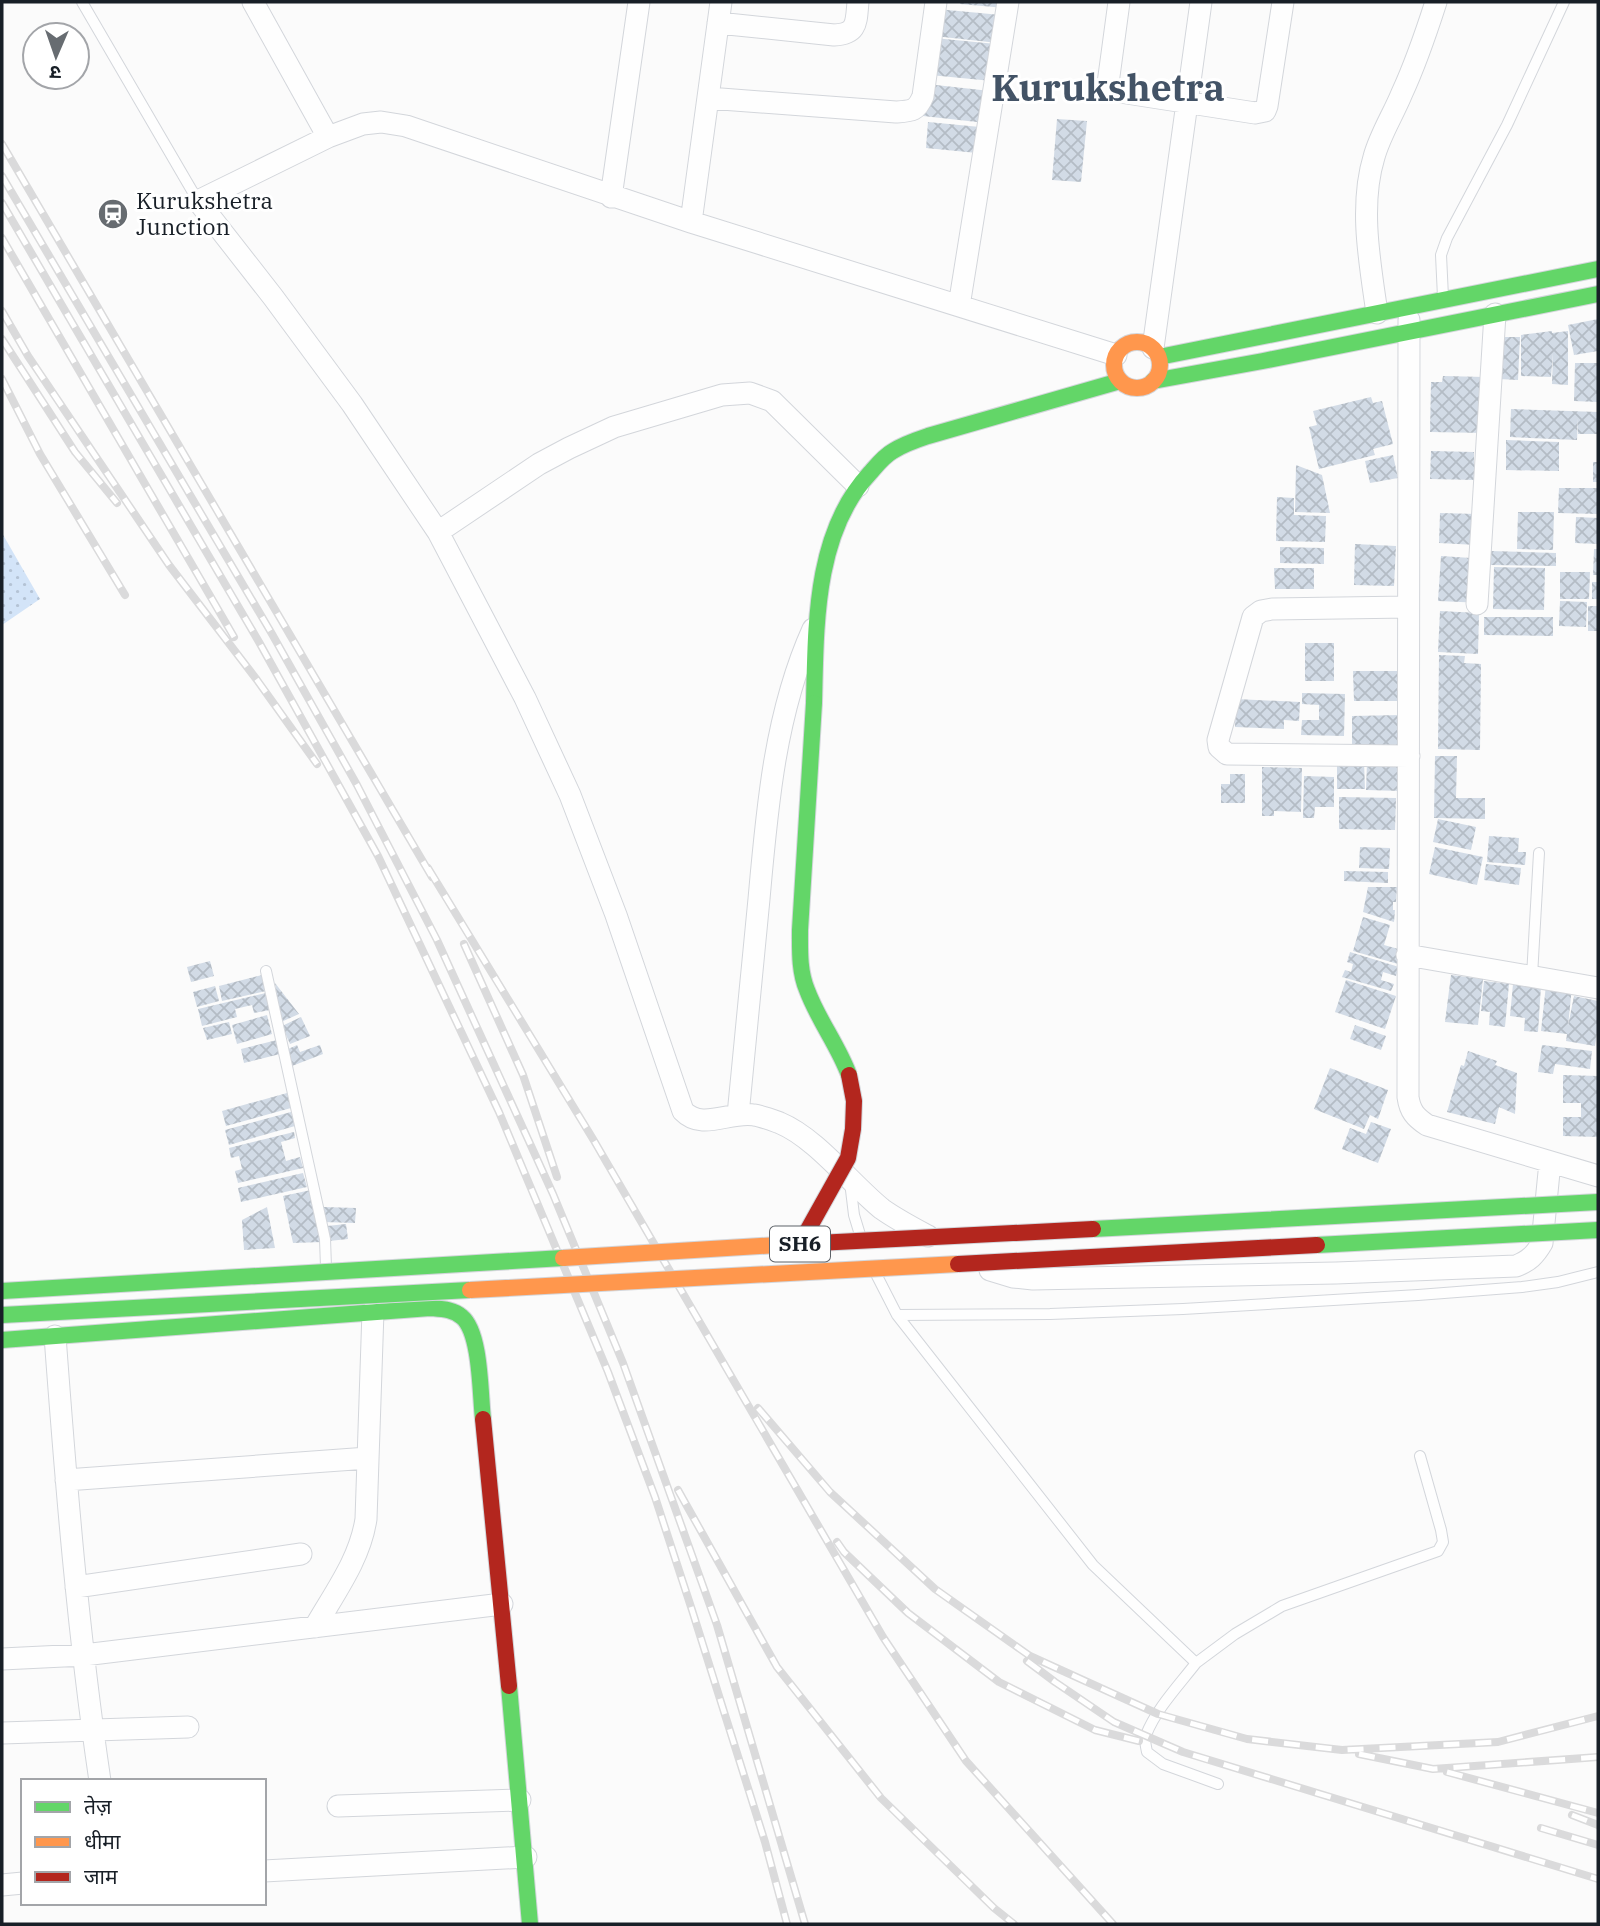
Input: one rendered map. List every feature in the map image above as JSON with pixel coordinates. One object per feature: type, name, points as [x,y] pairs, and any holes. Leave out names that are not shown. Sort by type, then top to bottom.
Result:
[{"type":"main road","points":[[1156,352],[1409,307],[1598,269]]},
{"type":"main road","points":[[1153,381],[1160,370],[1156,352],[1147,344],[1132,342],[1120,349],[1114,368],[1120,380],[1133,388],[1140,388],[1153,381],[1598,294]]},
{"type":"main road","points":[[800,1244],[848,1158],[853,1129],[854,1101],[849,1074],[806,989],[800,963],[817,621],[829,549],[838,524],[858,486],[884,457],[916,439],[1120,380]]},
{"type":"main road","name":"SH6","points":[[2,1291],[800,1244],[1598,1202]]},
{"type":"main road","name":"SH6","points":[[2,1315],[1598,1230]]},
{"type":"main road","points":[[2,1340],[430,1307],[451,1309],[462,1315],[470,1325],[475,1340],[526,1857],[530,1924]]},
{"type":"street","points":[[253,2],[328,137]]},
{"type":"street","points":[[611,197],[639,2]]},
{"type":"street","points":[[691,222],[720,12],[834,36],[846,35],[852,31],[858,2]]},
{"type":"street","points":[[708,98],[910,111],[919,106],[923,96],[936,2]]},
{"type":"street","points":[[959,306],[1008,2]]},
{"type":"street","points":[[1119,2],[1108,83],[1113,89],[1255,113],[1265,111],[1283,2]]},
{"type":"street","points":[[1156,352],[1201,2]]},
{"type":"street","points":[[1377,313],[1367,241],[1368,190],[1373,159],[1420,50],[1436,2]]},
{"type":"street","points":[[1116,355],[611,197],[406,126],[381,122],[363,124],[328,137],[198,201],[352,404],[438,532],[525,698],[570,795],[616,915],[683,1111],[690,1118],[701,1121],[754,1115],[782,1124],[804,1137],[893,1216],[988,1269],[1013,1278],[1336,1273],[1516,1266],[1527,1261],[1542,1243],[1550,1162]]},
{"type":"street","points":[[1409,307],[1410,1107],[1416,1118],[1427,1125],[1598,1176]]},
{"type":"street","points":[[1478,604],[1495,314]]},
{"type":"street","points":[[438,532],[539,464],[569,448],[614,427],[722,395],[750,393],[772,401],[858,486]]},
{"type":"street","points":[[1408,607],[1272,609],[1261,611],[1252,617],[1219,747],[1227,754],[1409,757]]},
{"type":"street","points":[[738,1115],[766,818],[784,714],[800,657],[817,621]]},
{"type":"street","points":[[1408,955],[1598,988]]},
{"type":"street","points":[[315,1627],[360,1549],[366,1519],[373,1311]]},
{"type":"street","points":[[55,1335],[76,1587],[100,1779]]},
{"type":"street","points":[[66,1480],[368,1458]]},
{"type":"street","points":[[76,1587],[301,1553]]},
{"type":"street","points":[[2,1659],[84,1655],[502,1604]]},
{"type":"street","points":[[2,1734],[188,1727]]},
{"type":"street","points":[[338,1806],[520,1800]]},
{"type":"street","points":[[266,1871],[526,1857]]},
{"type":"street","points":[[2,1885],[21,1884]]},
{"type":"lane","points":[[82,2],[198,201]]},
{"type":"lane","points":[[1444,300],[1441,255],[1447,238],[1507,125],[1564,2]]},
{"type":"lane","points":[[1532,976],[1539,853]]},
{"type":"lane","points":[[266,971],[325,1238],[327,1314]]},
{"type":"lane","points":[[850,1179],[854,1215],[867,1256],[897,1315],[1093,1565],[1196,1663]]},
{"type":"lane","points":[[897,1315],[1051,1314],[1252,1305],[1522,1287],[1598,1272]]},
{"type":"lane","points":[[1217,1784],[1163,1764],[1147,1752],[1146,1736],[1158,1714],[1196,1663],[1235,1634],[1282,1606],[1438,1552],[1443,1542],[1441,1530],[1420,1456]]},
{"type":"shaded area","points":[[2,533],[40,599],[2,625]]},
{"type":"building","points":[[960,2],[1006,2],[1005,8]]},
{"type":"building","points":[[937,9],[1001,15],[998,43],[934,36]]},
{"type":"building","points":[[934,38],[996,44],[992,81],[930,75]]},
{"type":"building","points":[[927,84],[990,91],[986,123],[923,116]]},
{"type":"building","points":[[1057,119],[1087,121],[1081,182],[1052,180]]},
{"type":"building","points":[[928,122],[980,127],[977,153],[926,148]]},
{"type":"building","points":[[1598,319],[1598,351],[1574,355],[1568,325]]},
{"type":"building","points":[[1568,331],[1568,385],[1552,384],[1553,353],[1551,377],[1521,376],[1521,335]]},
{"type":"building","points":[[1501,337],[1520,337],[1518,380],[1499,379]]},
{"type":"building","points":[[1575,363],[1598,363],[1598,402],[1574,401]]},
{"type":"building","points":[[1443,376],[1485,377],[1484,433],[1430,432],[1431,382],[1442,382]]},
{"type":"building","points":[[1371,397],[1373,403],[1382,401],[1393,444],[1373,449],[1375,455],[1319,469],[1309,427],[1317,425],[1313,411]]},
{"type":"building","points":[[1511,409],[1598,412],[1598,434],[1578,434],[1578,418],[1577,440],[1510,437]]},
{"type":"building","points":[[1506,440],[1559,442],[1559,471],[1506,470]]},
{"type":"building","points":[[1431,451],[1474,452],[1474,480],[1430,479]]},
{"type":"building","points":[[1393,455],[1398,478],[1370,483],[1365,461]]},
{"type":"building","points":[[1593,462],[1598,462],[1598,482],[1593,482]]},
{"type":"building","points":[[1296,465],[1322,475],[1330,513],[1295,512]]},
{"type":"building","points":[[1559,488],[1598,488],[1598,514],[1558,513]]},
{"type":"building","points":[[1277,497],[1294,498],[1294,515],[1326,516],[1325,542],[1276,541]]},
{"type":"building","points":[[1518,512],[1554,512],[1553,550],[1517,549]]},
{"type":"building","points":[[1440,513],[1477,514],[1476,545],[1439,543]]},
{"type":"building","points":[[1576,517],[1598,518],[1598,544],[1575,543]]},
{"type":"building","points":[[1355,544],[1396,546],[1394,586],[1354,585]]},
{"type":"building","points":[[1280,547],[1324,548],[1324,564],[1280,563]]},
{"type":"building","points":[[1594,549],[1598,549],[1598,575],[1593,575]]},
{"type":"building","points":[[1490,551],[1556,553],[1556,566],[1490,565]]},
{"type":"building","points":[[1441,556],[1486,559],[1483,603],[1438,601]]},
{"type":"building","points":[[1494,567],[1545,568],[1544,610],[1493,609]]},
{"type":"building","points":[[1274,568],[1314,568],[1314,589],[1275,589]]},
{"type":"building","points":[[1560,572],[1590,572],[1589,599],[1560,599]]},
{"type":"building","points":[[1592,582],[1598,582],[1598,599],[1592,599]]},
{"type":"building","points":[[1560,601],[1587,602],[1586,627],[1559,626]]},
{"type":"building","points":[[1588,606],[1598,606],[1598,631],[1588,631]]},
{"type":"building","points":[[1440,611],[1479,613],[1478,654],[1438,652]]},
{"type":"building","points":[[1484,617],[1553,617],[1553,636],[1484,635]]},
{"type":"building","points":[[1305,643],[1334,643],[1334,681],[1305,681]]},
{"type":"building","points":[[1439,655],[1465,656],[1464,663],[1481,664],[1480,750],[1438,749]]},
{"type":"building","points":[[1353,671],[1397,671],[1397,701],[1354,701]]},
{"type":"building","points":[[1302,693],[1345,694],[1344,736],[1301,735],[1302,720],[1319,720],[1319,705],[1302,704]]},
{"type":"building","points":[[1236,699],[1300,702],[1299,721],[1284,720],[1284,729],[1235,727]]},
{"type":"building","points":[[1401,715],[1401,746],[1352,746],[1352,716]]},
{"type":"building","points":[[1435,756],[1457,756],[1456,798],[1485,798],[1485,819],[1434,818]]},
{"type":"building","points":[[1364,761],[1365,789],[1337,789],[1337,762]]},
{"type":"building","points":[[1367,762],[1401,762],[1401,791],[1366,790]]},
{"type":"building","points":[[1262,767],[1302,768],[1301,812],[1274,811],[1274,816],[1262,816]]},
{"type":"building","points":[[1230,774],[1245,774],[1245,803],[1221,803],[1221,784],[1230,784]]},
{"type":"building","points":[[1304,776],[1334,777],[1334,807],[1315,807],[1314,818],[1303,818]]},
{"type":"building","points":[[1339,797],[1396,798],[1395,830],[1339,829]]},
{"type":"building","points":[[1438,819],[1476,827],[1471,850],[1433,842]]},
{"type":"building","points":[[1489,836],[1519,838],[1518,852],[1526,852],[1525,865],[1487,862]]},
{"type":"building","points":[[1360,847],[1390,848],[1389,869],[1359,868]]},
{"type":"building","points":[[1435,847],[1483,857],[1477,885],[1429,874]]},
{"type":"building","points":[[1486,864],[1521,868],[1519,885],[1484,880]]},
{"type":"building","points":[[1344,871],[1388,872],[1388,883],[1344,881]]},
{"type":"building","points":[[1368,887],[1397,887],[1396,902],[1393,902],[1394,922],[1363,912]]},
{"type":"building","points":[[1363,917],[1390,925],[1384,945],[1402,950],[1398,964],[1353,951]]},
{"type":"building","points":[[1350,952],[1399,967],[1396,976],[1383,972],[1381,980],[1394,984],[1391,991],[1342,977],[1345,970],[1351,972],[1353,964],[1347,962]]},
{"type":"building","points":[[210,961],[214,976],[191,982],[187,967]]},
{"type":"building","points":[[262,975],[266,991],[222,1001],[219,986]]},
{"type":"building","points":[[1451,975],[1483,979],[1478,1025],[1445,1022]]},
{"type":"building","points":[[1346,980],[1396,996],[1385,1029],[1335,1012]]},
{"type":"building","points":[[1484,981],[1509,984],[1505,1027],[1489,1025],[1490,1012],[1481,1011]]},
{"type":"building","points":[[275,983],[299,1014],[281,1022]]},
{"type":"building","points":[[1513,984],[1541,986],[1538,1032],[1524,1031],[1525,1018],[1510,1016]]},
{"type":"building","points":[[1546,985],[1572,987],[1568,1026],[1574,996],[1598,1001],[1595,1046],[1566,1041],[1567,1034],[1541,1031]]},
{"type":"building","points":[[215,986],[219,1001],[197,1007],[193,992]]},
{"type":"building","points":[[266,993],[270,1010],[254,1013],[252,1005],[235,1009],[237,1017],[202,1026],[198,1009]]},
{"type":"building","points":[[267,1015],[272,1034],[237,1044],[232,1025]]},
{"type":"building","points":[[301,1017],[310,1036],[290,1044],[282,1026]]},
{"type":"building","points":[[229,1022],[232,1034],[207,1040],[203,1028]]},
{"type":"building","points":[[1355,1025],[1386,1036],[1381,1050],[1350,1039]]},
{"type":"building","points":[[277,1040],[280,1054],[244,1063],[241,1049]]},
{"type":"building","points":[[297,1045],[300,1052],[320,1045],[323,1054],[292,1066],[286,1050]]},
{"type":"building","points":[[1542,1045],[1592,1051],[1590,1069],[1555,1064],[1553,1074],[1538,1072]]},
{"type":"building","points":[[1468,1051],[1497,1061],[1495,1065],[1517,1073],[1515,1114],[1499,1107],[1495,1124],[1447,1112]]},
{"type":"building","points":[[1330,1068],[1388,1090],[1378,1119],[1370,1115],[1364,1129],[1314,1109]]},
{"type":"building","points":[[1563,1075],[1598,1076],[1598,1137],[1563,1136],[1563,1117],[1581,1117],[1581,1103],[1563,1103]]},
{"type":"building","points":[[287,1093],[291,1108],[226,1126],[222,1111]]},
{"type":"building","points":[[291,1112],[295,1126],[229,1145],[225,1130]]},
{"type":"building","points":[[1371,1122],[1391,1129],[1378,1163],[1342,1149],[1350,1128],[1366,1134]]},
{"type":"building","points":[[294,1132],[295,1138],[281,1142],[286,1161],[300,1157],[303,1168],[238,1183],[235,1171],[242,1169],[239,1156],[231,1158],[229,1148]]},
{"type":"building","points":[[303,1173],[307,1187],[241,1202],[238,1188]]},
{"type":"building","points":[[311,1190],[323,1242],[293,1243],[283,1196]]},
{"type":"building","points":[[267,1207],[275,1248],[244,1250],[242,1220]]},
{"type":"building","points":[[324,1207],[356,1208],[355,1223],[323,1222]]},
{"type":"building","points":[[346,1224],[348,1239],[329,1241],[327,1226]]},
{"type":"railway","points":[[2,144],[432,877]]},
{"type":"railway","points":[[2,176],[272,634],[357,785],[437,940],[553,1194],[623,1363],[717,1625],[805,1924]]},
{"type":"railway","points":[[2,203],[259,642],[378,856],[499,1112],[608,1372],[655,1497],[765,1842],[787,1924]]},
{"type":"railway","points":[[2,238],[234,637]]},
{"type":"railway","points":[[2,311],[28,356],[169,565],[317,764]]},
{"type":"railway","points":[[2,339],[75,452],[117,503]]},
{"type":"railway","points":[[2,379],[40,454],[125,595]]},
{"type":"railway","points":[[428,868],[593,1139],[883,1637],[966,1761],[1113,1924]]},
{"type":"railway","points":[[464,944],[523,1075],[557,1177]]},
{"type":"railway","points":[[758,1408],[830,1492],[935,1589],[1030,1656],[1158,1714],[1247,1739],[1342,1750],[1498,1742],[1598,1716]]},
{"type":"railway","points":[[678,1490],[777,1667],[881,1798],[994,1908],[1014,1924]]},
{"type":"railway","points":[[837,1542],[844,1552],[908,1613],[999,1682],[1095,1730],[1139,1741]]},
{"type":"railway","points":[[1027,1661],[1114,1722],[1183,1752],[1598,1879]]},
{"type":"railway","points":[[1359,1754],[1433,1769],[1598,1757]]},
{"type":"railway","points":[[1447,1772],[1598,1813]]},
{"type":"railway","points":[[1572,1815],[1598,1825]]},
{"type":"railway","points":[[1541,1828],[1598,1845]]},
{"type":"traffic: fast","points":[[1159,357],[1598,269]]},
{"type":"traffic: fast","points":[[1153,381],[1598,294]]},
{"type":"traffic: fast","points":[[814,703],[818,612],[828,552],[838,523],[852,497],[881,461],[901,446],[928,436],[1120,381]]},
{"type":"traffic: fast","points":[[814,703],[800,930],[801,960],[804,983],[849,1075]]},
{"type":"traffic: fast","points":[[1093,1229],[1598,1202]]},
{"type":"traffic: fast","points":[[1317,1245],[1598,1230]]},
{"type":"traffic: fast","points":[[2,1291],[563,1258]]},
{"type":"traffic: fast","points":[[2,1315],[470,1290]]},
{"type":"traffic: fast","points":[[2,1340],[443,1309],[462,1317],[473,1336],[483,1419]]},
{"type":"traffic: fast","points":[[509,1686],[530,1924]]},
{"type":"traffic: slow","points":[[1137,342],[1153,349],[1160,365],[1153,381],[1137,388],[1121,381],[1114,365],[1121,349],[1137,342]]},
{"type":"traffic: slow","points":[[563,1258],[778,1245]]},
{"type":"traffic: slow","points":[[470,1290],[958,1264]]},
{"type":"traffic: jam","points":[[800,1244],[848,1158],[854,1101],[849,1075]]},
{"type":"traffic: jam","points":[[778,1245],[1093,1229]]},
{"type":"traffic: jam","points":[[958,1264],[1317,1245]]},
{"type":"traffic: jam","points":[[483,1419],[509,1686]]},
{"type":"place","name":"Kurukshetra Junction","points":[[113,214]]},
{"type":"district","name":"Kurukshetra","points":[[1108,88]]}]
